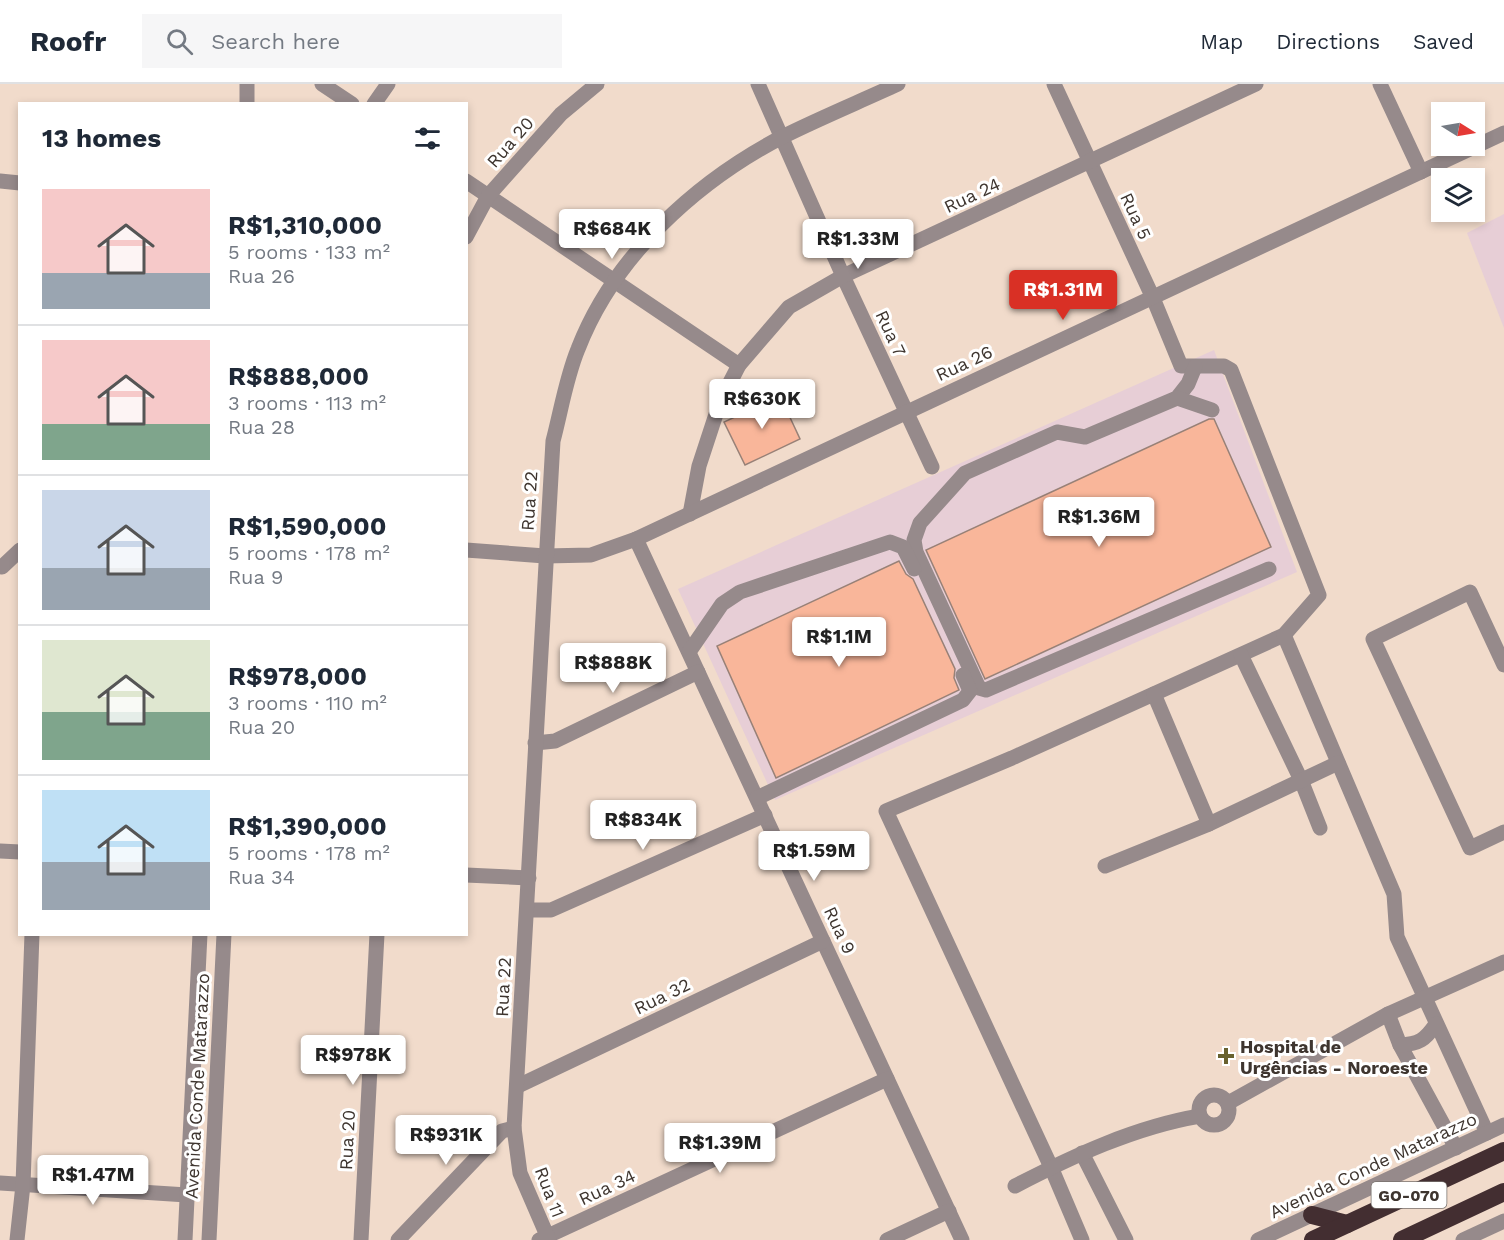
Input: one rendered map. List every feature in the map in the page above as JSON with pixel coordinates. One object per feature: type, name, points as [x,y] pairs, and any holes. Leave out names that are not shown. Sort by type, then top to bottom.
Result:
[{"type":"highway","name":"GO-070","points":[[1313,1240],[1504,1150]]},
{"type":"highway","name":"GO-070","points":[[1402,1240],[1504,1192]]},
{"type":"highway","points":[[1312,1215],[1347,1224]]},
{"type":"street","points":[[247,84],[247,102]]},
{"type":"street","points":[[322,84],[349,102]]},
{"type":"street","points":[[375,102],[388,84]]},
{"type":"street","name":"Rua 20","points":[[468,233],[488,196],[561,114],[597,84]]},
{"type":"street","name":"Rua 7","points":[[758,84],[843,276],[932,467]]},
{"type":"street","name":"Rua 22","points":[[518,1086],[553,441],[578,349],[613,280],[665,222],[721,174],[782,138],[898,84]]},
{"type":"street","name":"Rua 5","points":[[1054,84],[1153,298],[1188,366]]},
{"type":"street","name":"Rua 24","points":[[690,514],[699,466],[716,413],[739,365],[759,339],[789,307],[843,276],[1256,84]]},
{"type":"street","points":[[1380,84],[1421,172]]},
{"type":"street","name":"Rua 26","points":[[468,550],[545,556],[591,555],[636,538],[1504,134]]},
{"type":"street","points":[[0,181],[18,183]]},
{"type":"street","points":[[468,182],[739,365]]},
{"type":"street","points":[[1082,1240],[1051,1167],[886,811],[1284,635],[1319,595],[1231,370],[1224,366],[1188,366],[1188,384],[1177,398],[1085,437],[1057,432],[965,473],[920,523],[914,540],[916,552],[979,688],[992,689],[1269,569]]},
{"type":"street","points":[[1177,398],[1212,410]]},
{"type":"street","name":"Rua 9","points":[[636,538],[962,1240]]},
{"type":"street","points":[[689,652],[722,604],[740,592],[890,542],[903,547],[915,572],[970,691],[969,694],[963,700],[757,798]]},
{"type":"street","points":[[2,567],[18,552]]},
{"type":"street","points":[[1504,665],[1470,592],[1373,639],[1470,848],[1504,832]]},
{"type":"street","points":[[1284,635],[1394,894],[1397,937],[1487,1133]]},
{"type":"street","points":[[1241,655],[1301,780],[1320,828]]},
{"type":"street","points":[[535,743],[555,741],[698,672]]},
{"type":"street","points":[[1154,694],[1209,824]]},
{"type":"street","points":[[1105,866],[1209,824],[1338,763]]},
{"type":"street","points":[[527,910],[551,910],[765,814]]},
{"type":"street","points":[[0,851],[18,852]]},
{"type":"street","points":[[468,875],[529,878]]},
{"type":"street","points":[[17,1240],[23,1185],[32,936]]},
{"type":"street","name":"Avenida Conde Matarazzo","points":[[185,1240],[200,936]]},
{"type":"street","name":"Avenida Conde Matarazzo","points":[[209,1240],[224,936]]},
{"type":"street","name":"Rua 20","points":[[361,1240],[377,936]]},
{"type":"street","name":"Rua 32","points":[[518,1086],[823,941]]},
{"type":"street","points":[[1015,1186],[1082,1153],[1176,1120],[1200,1116],[1208,1124],[1218,1124],[1229,1114],[1228,1103],[1388,1014],[1504,962]]},
{"type":"street","points":[[1388,1014],[1400,1045],[1456,1148]]},
{"type":"street","points":[[1400,1045],[1417,1044],[1426,1039],[1436,1024]]},
{"type":"street","name":"Rua 34","points":[[545,1239],[887,1079]]},
{"type":"street","name":"Rua 11","points":[[518,1086],[514,1128],[520,1173],[545,1239]]},
{"type":"street","name":"Avenida Conde Matarazzo","points":[[1258,1240],[1504,1125]]},
{"type":"street","points":[[398,1240],[502,1131],[514,1128]]},
{"type":"street","points":[[1082,1153],[1126,1240]]},
{"type":"street","points":[[0,1184],[187,1195]]},
{"type":"street","points":[[887,1240],[949,1211]]},
{"type":"street","points":[[1463,1240],[1504,1221]]},
{"type":"shaded area","points":[[1504,214],[1504,328],[1467,233]]},
{"type":"shaded area","points":[[1214,350],[1297,572],[775,800],[678,589]]},
{"type":"building","points":[[780,396],[800,439],[745,465],[724,422]]},
{"type":"building","points":[[1209,419],[1214,419],[1271,547],[985,679],[926,550]]},
{"type":"building","points":[[899,561],[906,574],[913,579],[955,669],[954,678],[959,690],[776,778],[717,646]]},
{"type":"place","name":"Hospital de Urgências - Noroeste","points":[[1226,1056]]}]
